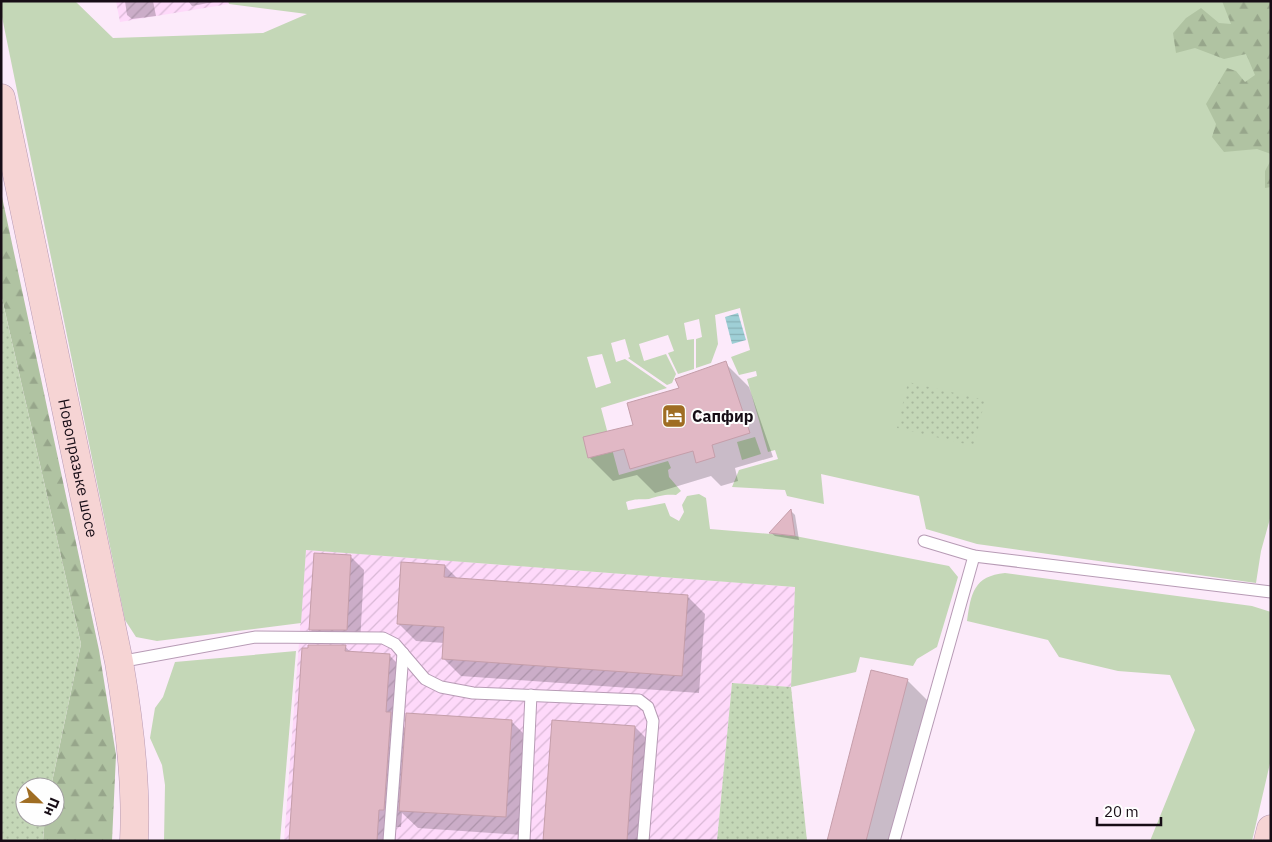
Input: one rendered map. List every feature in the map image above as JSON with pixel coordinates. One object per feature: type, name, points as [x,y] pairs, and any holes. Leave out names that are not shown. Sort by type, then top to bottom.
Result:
[{"type":"main road","name":"Новопразьке шосе","points":[[1,98],[127,706],[135,820],[134,841]]},
{"type":"main road","points":[[1268,841],[1271,829]]},
{"type":"lane","points":[[924,541],[974,556],[1271,592]]},
{"type":"lane","points":[[894,841],[974,556]]},
{"type":"lane","points":[[119,662],[256,637],[383,638],[395,644],[425,679],[441,687],[473,693],[639,700],[648,707],[653,722],[644,841]]},
{"type":"lane","points":[[389,841],[403,653]]},
{"type":"lane","points":[[524,841],[531,695]]},
{"type":"shaded area","points":[[116,1],[228,1],[229,4],[120,22]]},
{"type":"shaded area","points":[[306,550],[795,587],[791,687],[732,683],[717,841],[284,841]]},
{"type":"green space","points":[[1,1],[75,1],[113,38],[263,33],[307,14],[229,4],[228,1],[1271,1],[1271,515],[1261,551],[1256,583],[977,544],[926,529],[919,496],[821,474],[824,504],[787,496],[785,490],[732,487],[739,470],[778,459],[775,450],[768,452],[747,379],[757,376],[756,371],[739,375],[731,357],[750,350],[740,308],[715,315],[718,344],[711,363],[696,368],[696,339],[702,337],[699,319],[684,323],[687,340],[694,339],[694,369],[678,374],[668,353],[674,351],[668,335],[639,344],[644,361],[666,354],[676,374],[672,383],[667,385],[628,358],[630,357],[625,339],[611,343],[616,362],[625,359],[667,388],[601,408],[619,475],[668,461],[671,468],[668,470],[669,477],[681,491],[676,495],[665,495],[626,502],[628,510],[665,503],[670,516],[679,521],[684,512],[682,505],[687,496],[699,494],[706,498],[710,529],[795,536],[949,566],[958,577],[937,647],[917,659],[913,666],[860,657],[856,672],[791,687],[795,587],[306,550],[301,623],[157,641],[136,637],[125,620],[1,12]],"holes":[[[602,354],[611,383],[596,388],[587,357]]]},
{"type":"green space","points":[[1222,1],[1271,1],[1271,154],[1257,149],[1224,152],[1212,137],[1216,124],[1206,104],[1227,68],[1236,71],[1245,82],[1255,75],[1246,54],[1224,59],[1195,48],[1176,53],[1173,33],[1186,18],[1201,8],[1219,23],[1231,24]]},
{"type":"green space","points":[[1271,160],[1271,187],[1265,188],[1265,171]]},
{"type":"green space","points":[[1,192],[99,650],[116,755],[112,841],[43,841],[44,827],[65,827],[65,777],[53,777],[81,644],[1,294]]},
{"type":"green space","points":[[1,294],[81,644],[53,777],[15,777],[15,827],[44,827],[43,841],[1,841]]},
{"type":"green space","points":[[908,382],[985,400],[974,446],[897,428]]},
{"type":"green space","points":[[755,437],[761,454],[742,460],[737,442]]},
{"type":"green space","points":[[1005,573],[1252,606],[1271,612],[1271,759],[1252,841],[1150,841],[1195,730],[1170,675],[1118,671],[1059,657],[1048,640],[967,621],[970,602],[980,582],[995,575]]},
{"type":"green space","points":[[296,651],[280,841],[164,841],[165,785],[162,765],[150,738],[155,708],[163,697],[175,662]]},
{"type":"green space","points":[[732,683],[791,687],[807,841],[717,841]]},
{"type":"water","points":[[738,313],[746,340],[732,344],[725,317]]},
{"type":"building","points":[[726,361],[750,433],[712,445],[715,457],[696,463],[693,451],[630,469],[624,449],[588,458],[583,437],[633,425],[627,403],[679,388],[675,379]]},
{"type":"building","points":[[791,509],[795,536],[769,533]]},
{"type":"building","points":[[314,553],[351,555],[347,630],[309,630]]},
{"type":"building","points":[[401,562],[445,565],[444,577],[688,595],[682,676],[442,659],[444,627],[397,624]]},
{"type":"building","points":[[308,645],[346,645],[345,651],[390,654],[386,712],[391,712],[384,810],[379,810],[377,841],[289,841],[302,648],[308,648]]},
{"type":"building","points":[[871,670],[908,679],[866,841],[827,841]]},
{"type":"building","points":[[406,713],[512,720],[506,817],[399,811]]},
{"type":"building","points":[[552,720],[635,726],[627,841],[543,841]]},
{"type":"place","name":"Сапфир","points":[[674,416]]}]
